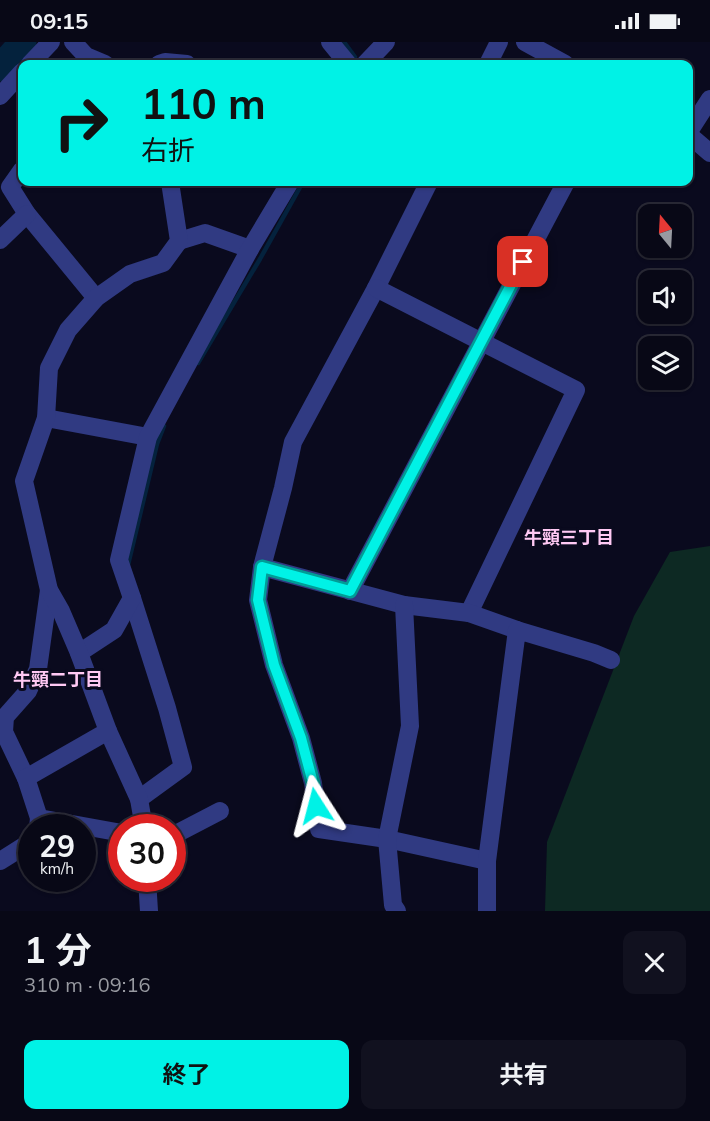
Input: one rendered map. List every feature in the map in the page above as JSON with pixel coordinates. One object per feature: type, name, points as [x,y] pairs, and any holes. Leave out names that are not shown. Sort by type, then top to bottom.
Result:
[{"type":"street","points":[[34,60],[51,42]]},
{"type":"street","points":[[73,42],[86,56],[96,60]]},
{"type":"street","points":[[330,42],[345,60]]},
{"type":"street","points":[[369,60],[386,42]]},
{"type":"street","points":[[490,60],[499,42]]},
{"type":"street","points":[[525,42],[558,60]]},
{"type":"street","points":[[0,96],[18,76]]},
{"type":"street","points":[[693,125],[710,99]]},
{"type":"street","points":[[693,138],[710,153]]},
{"type":"street","points":[[18,174],[5,189],[96,298]]},
{"type":"street","points":[[171,186],[179,241]]},
{"type":"street","points":[[139,799],[183,767],[167,708],[119,560],[148,437],[250,249],[288,186]]},
{"type":"street","points":[[427,186],[376,288],[293,442],[262,567],[258,600],[274,665],[301,738],[313,783],[319,829],[387,839],[487,861]]},
{"type":"street","points":[[350,591],[564,186]]},
{"type":"street","points":[[0,240],[27,214]]},
{"type":"street","points":[[142,814],[139,799],[108,731],[80,653],[62,611],[50,590],[24,481],[46,418],[49,368],[68,330],[96,298],[130,274],[163,264],[179,241],[205,233],[250,249]]},
{"type":"street","points":[[376,288],[576,390],[469,613]]},
{"type":"street","points":[[46,418],[148,437]]},
{"type":"street","points":[[262,567],[404,605],[469,613],[611,660]]},
{"type":"street","points":[[36,814],[26,778],[4,732],[5,717],[28,691],[38,669],[50,590]]},
{"type":"street","points":[[80,653],[114,630],[132,598]]},
{"type":"street","points":[[397,911],[393,905],[387,839],[410,726],[404,605]]},
{"type":"street","points":[[487,911],[487,861],[517,630]]},
{"type":"street","points":[[26,778],[108,731]]},
{"type":"street","points":[[186,829],[220,811]]},
{"type":"street","points":[[0,861],[18,850]]},
{"type":"street","points":[[148,892],[149,911]]},
{"type":"green space","points":[[710,546],[710,911],[545,911],[547,842],[634,616],[670,552]]},
{"type":"waterway","points":[[0,68],[23,42]]},
{"type":"waterway","points":[[344,42],[355,57]]},
{"type":"waterway","points":[[198,363],[301,186]]},
{"type":"waterway","points":[[128,565],[157,444],[164,426]]},
{"type":"district","name":"牛頸三丁目","points":[[569,537]]},
{"type":"district","name":"牛頸二丁目","points":[[58,679]]},
{"type":"route","points":[[316,806],[313,783],[301,738],[274,665],[258,600],[262,567],[350,591],[523,262]]}]
